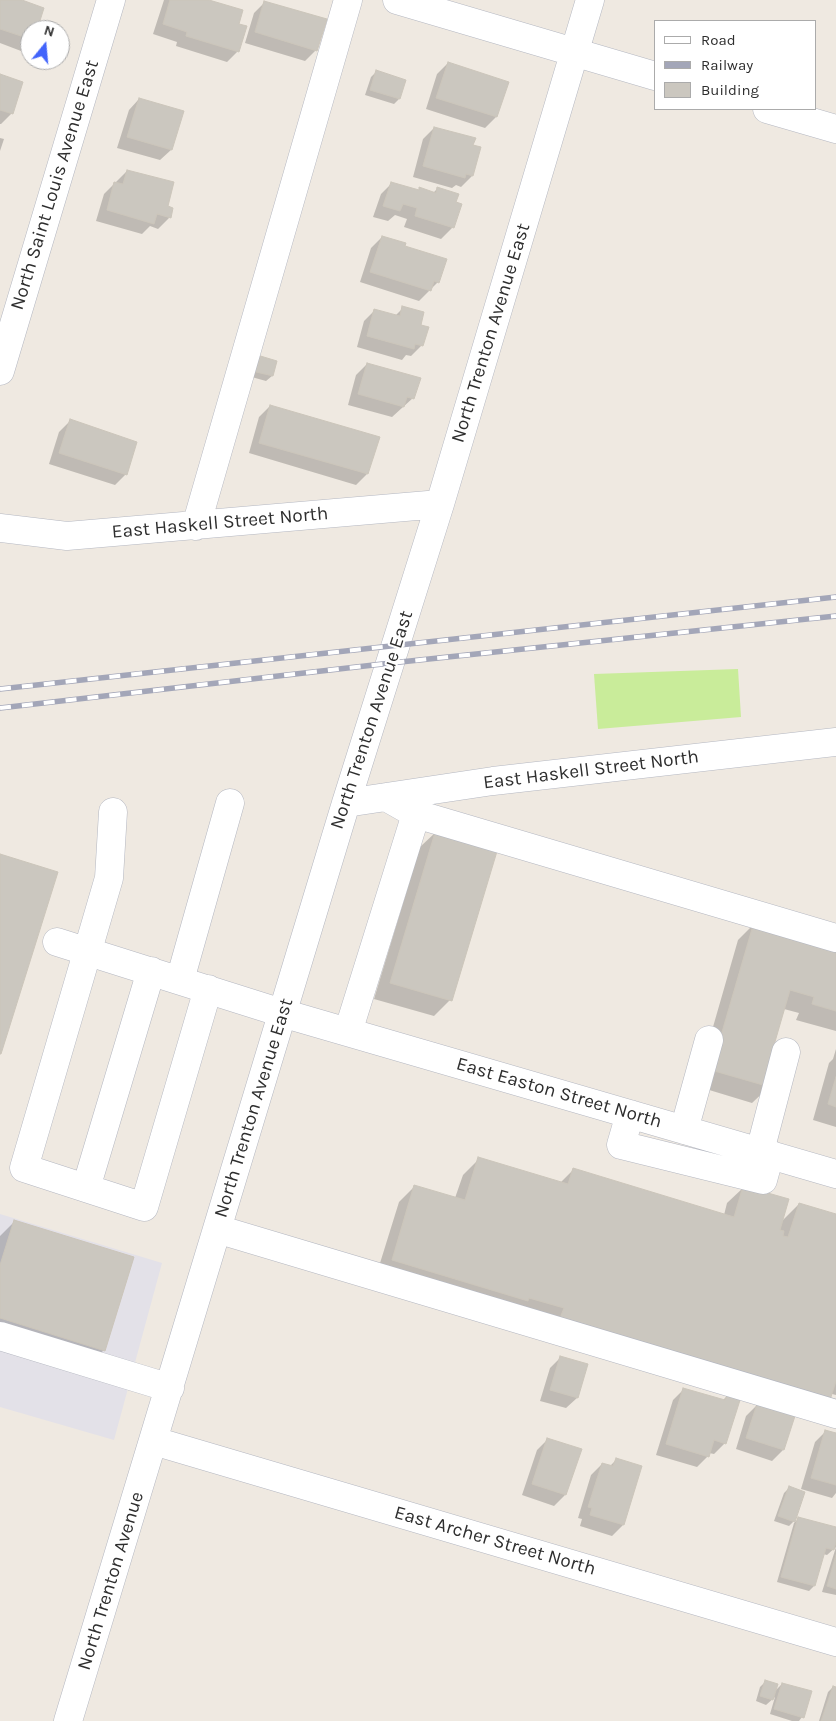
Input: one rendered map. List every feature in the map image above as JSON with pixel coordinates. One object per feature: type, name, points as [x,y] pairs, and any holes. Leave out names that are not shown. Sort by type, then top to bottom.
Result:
[{"type":"street","name":"North Saint Louis Avenue East","points":[[0,371],[111,0]]},
{"type":"street","points":[[196,526],[348,0]]},
{"type":"street","points":[[397,0],[654,76]]},
{"type":"street","name":"North Trenton Avenue East","points":[[154,1441],[346,803],[440,504],[590,0]]},
{"type":"street","points":[[770,110],[836,129]]},
{"type":"street","name":"East Haskell Street North","points":[[0,528],[67,536],[440,504]]},
{"type":"street","name":"East Haskell Street North","points":[[346,803],[493,781],[836,742]]},
{"type":"street","points":[[386,797],[416,814],[836,938]]},
{"type":"street","points":[[180,980],[230,803]]},
{"type":"street","points":[[113,812],[109,878],[24,1168],[144,1207],[208,989]]},
{"type":"street","points":[[348,1032],[416,814]]},
{"type":"street","name":"East Easton Street North","points":[[57,942],[282,1013],[836,1174]]},
{"type":"street","points":[[86,1188],[151,971]]},
{"type":"street","points":[[684,1130],[709,1040]]},
{"type":"street","points":[[630,1114],[621,1145],[763,1180],[765,1153],[786,1052]]},
{"type":"street","points":[[217,1229],[836,1414]]},
{"type":"street","points":[[0,1336],[170,1388]]},
{"type":"street","name":"East Archer Street North","points":[[154,1441],[836,1642]]},
{"type":"street","name":"North Trenton Avenue","points":[[68,1721],[154,1441]]},
{"type":"shaded area","points":[[0,1214],[162,1263],[114,1440],[0,1407]]},
{"type":"green space","points":[[738,669],[741,717],[598,729],[594,674]]},
{"type":"building","points":[[0,0],[22,0],[44,8],[40,20],[20,20],[20,36],[0,29]]},
{"type":"building","points":[[170,0],[209,0],[243,10],[239,24],[247,26],[239,52],[186,36],[187,32],[163,24]]},
{"type":"building","points":[[264,1],[327,19],[317,51],[255,32]]},
{"type":"building","points":[[448,62],[509,82],[497,117],[436,98]]},
{"type":"building","points":[[376,70],[406,80],[400,99],[370,90]]},
{"type":"building","points":[[0,74],[23,82],[13,114],[0,110]]},
{"type":"building","points":[[139,98],[184,111],[172,150],[127,137]]},
{"type":"building","points":[[434,127],[476,138],[473,145],[481,147],[473,176],[466,174],[465,178],[423,166]]},
{"type":"building","points":[[127,170],[174,182],[168,206],[173,208],[171,218],[157,214],[154,224],[107,210],[114,182],[123,184]]},
{"type":"building","points":[[391,182],[419,190],[419,187],[436,193],[437,187],[459,194],[456,202],[462,204],[454,228],[415,216],[417,208],[403,204],[400,211],[383,206]]},
{"type":"building","points":[[382,236],[406,243],[405,246],[447,259],[439,283],[434,281],[431,291],[370,272]]},
{"type":"building","points":[[402,306],[424,312],[421,325],[429,327],[423,346],[415,344],[414,349],[367,336],[374,309],[400,316]]},
{"type":"building","points":[[257,355],[277,361],[273,376],[252,371]]},
{"type":"building","points":[[367,363],[421,378],[414,399],[407,397],[404,407],[358,394]]},
{"type":"building","points":[[270,405],[380,437],[368,474],[259,443]]},
{"type":"building","points":[[70,419],[137,442],[127,475],[59,453]]},
{"type":"building","points":[[436,829],[498,848],[452,1001],[390,983]]},
{"type":"building","points":[[0,854],[58,872],[1,1054],[0,1054]]},
{"type":"building","points":[[754,922],[836,946],[836,1011],[812,1004],[814,997],[790,990],[770,1059],[770,1087],[711,1070]]},
{"type":"building","points":[[836,1077],[836,1107],[828,1104]]},
{"type":"building","points":[[478,1157],[568,1184],[573,1168],[734,1217],[743,1186],[789,1199],[780,1230],[784,1231],[783,1236],[788,1237],[799,1203],[836,1214],[836,1381],[830,1400],[560,1318],[564,1308],[529,1298],[528,1301],[392,1260],[414,1185],[465,1200]]},
{"type":"building","points":[[14,1220],[134,1257],[105,1351],[0,1318],[0,1265]]},
{"type":"building","points":[[560,1356],[588,1364],[578,1398],[550,1390]]},
{"type":"building","points":[[683,1388],[725,1400],[728,1393],[741,1397],[726,1444],[714,1440],[709,1457],[666,1444]]},
{"type":"building","points":[[757,1404],[795,1416],[784,1450],[746,1438]]},
{"type":"building","points":[[825,1430],[836,1433],[836,1485],[811,1478]]},
{"type":"building","points":[[547,1438],[582,1449],[566,1495],[532,1484]]},
{"type":"building","points":[[616,1458],[642,1466],[624,1525],[590,1515],[592,1508],[588,1507],[602,1463],[613,1466]]},
{"type":"building","points":[[789,1486],[805,1492],[795,1522],[778,1516]]},
{"type":"building","points":[[798,1517],[836,1527],[834,1550],[826,1548],[815,1586],[781,1577]]},
{"type":"building","points":[[836,1555],[836,1589],[827,1586]]},
{"type":"building","points":[[765,1680],[778,1684],[773,1700],[760,1696]]},
{"type":"building","points":[[782,1683],[812,1691],[804,1718],[774,1709]]},
{"type":"building","points":[[833,1686],[836,1687],[836,1721],[821,1721]]},
{"type":"railway","points":[[0,689],[836,597]]},
{"type":"railway","points":[[0,708],[391,663],[836,616]]}]
